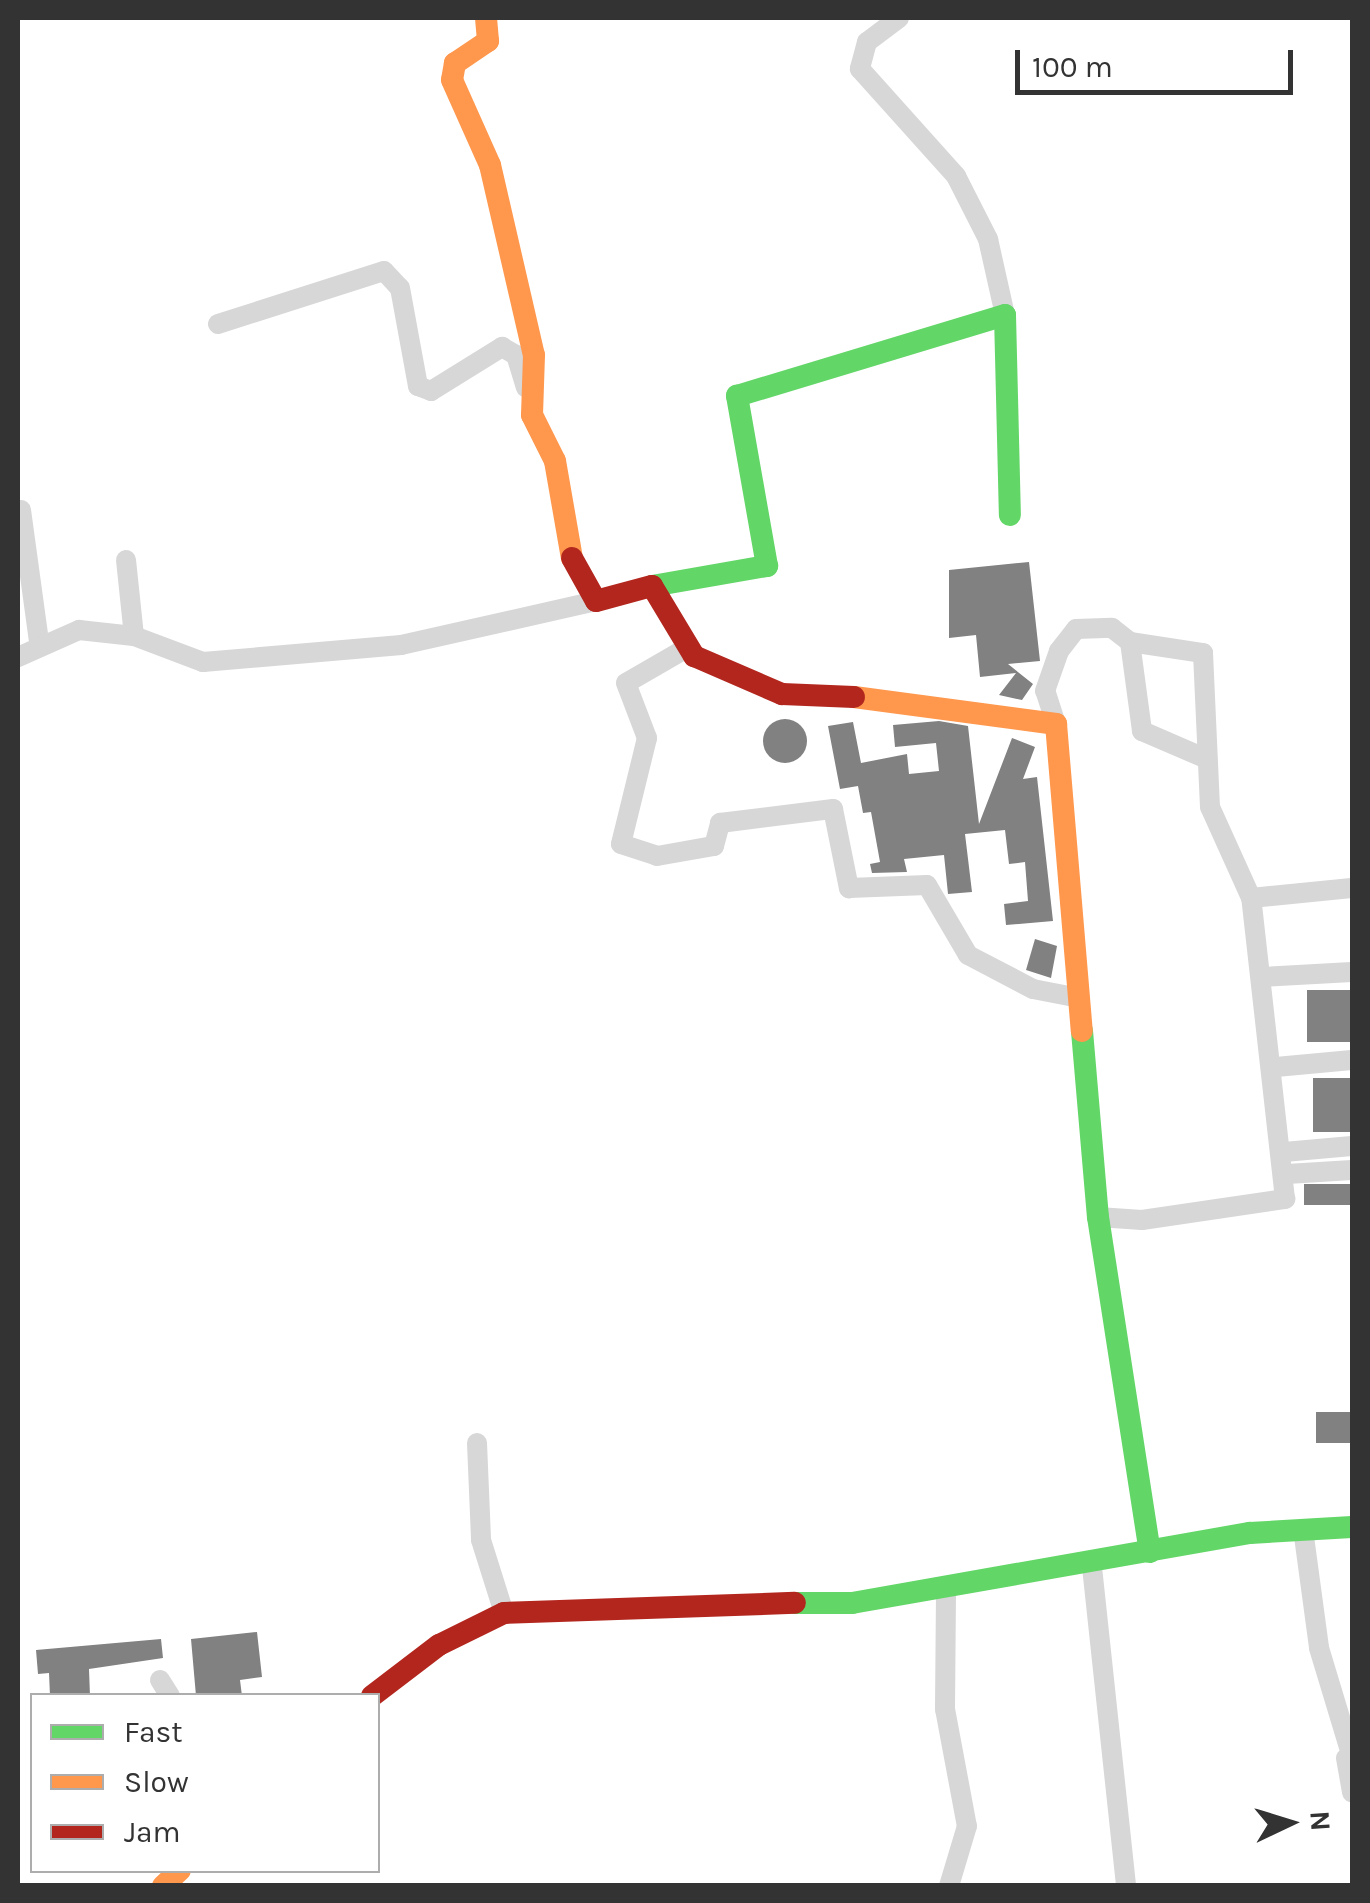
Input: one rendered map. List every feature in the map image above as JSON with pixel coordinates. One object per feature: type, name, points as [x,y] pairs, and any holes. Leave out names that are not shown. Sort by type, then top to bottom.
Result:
[{"type":"street","points":[[486,18],[488,41],[451,74],[490,165],[534,356],[528,393]]},
{"type":"street","points":[[899,18],[866,42],[860,70],[956,176],[988,239],[1005,316],[1010,515]]},
{"type":"street","points":[[218,324],[384,271],[400,288],[418,386],[430,391],[502,347],[516,354],[555,461],[568,552],[596,601]]},
{"type":"street","points":[[18,657],[39,642],[79,630],[134,636],[218,662],[438,640],[652,586],[768,566],[737,396],[1005,316]]},
{"type":"street","points":[[22,510],[39,642]]},
{"type":"street","points":[[126,560],[134,636]]},
{"type":"street","points":[[652,586],[686,649],[782,694],[916,699],[1056,724]]},
{"type":"street","points":[[1098,1217],[1142,1220],[1286,1200],[1287,1174],[1276,1066],[1251,898],[1210,807],[1203,653],[1130,642],[1112,628],[1076,630],[1049,670],[1074,997],[1098,1217],[1150,1552]]},
{"type":"street","points":[[1130,642],[1142,731],[1207,759]]},
{"type":"street","points":[[686,649],[626,684],[646,738],[621,844],[657,856],[714,846],[720,823],[833,809],[849,888],[927,885],[968,956],[1033,989],[1074,997]]},
{"type":"street","points":[[1251,898],[1352,888]]},
{"type":"street","points":[[1263,977],[1352,972]]},
{"type":"street","points":[[1276,1066],[1352,1060]]},
{"type":"street","points":[[1284,1152],[1352,1146]]},
{"type":"street","points":[[1287,1174],[1352,1170]]},
{"type":"street","points":[[477,1443],[481,1540],[504,1613]]},
{"type":"street","points":[[376,1693],[439,1645],[504,1613],[946,1594],[1150,1552],[1303,1529],[1352,1528]]},
{"type":"street","points":[[1303,1529],[1349,1758],[1352,1792]]},
{"type":"street","points":[[1092,1567],[1126,1886]]},
{"type":"street","points":[[946,1594],[945,1709],[968,1826],[949,1886]]},
{"type":"building","points":[[1029,562],[1040,661],[1008,664],[1033,684],[1022,700],[999,695],[1016,673],[980,677],[976,635],[949,638],[949,570]]},
{"type":"building","points":[[785,719],[801,725],[807,741],[801,757],[785,763],[769,757],[763,741],[769,725]]},
{"type":"building","points":[[939,721],[968,726],[979,824],[1012,738],[1035,747],[1023,779],[1037,777],[1053,921],[1006,925],[1004,904],[1028,901],[1025,862],[1009,864],[1005,830],[965,834],[972,892],[948,894],[944,855],[904,859],[907,872],[872,873],[870,864],[880,862],[871,812],[863,813],[858,786],[840,789],[828,726],[853,722],[861,763],[907,754],[909,774],[939,771],[936,743],[895,747],[893,725]]},
{"type":"building","points":[[1035,939],[1057,946],[1051,978],[1026,970]]},
{"type":"building","points":[[1307,990],[1352,990],[1352,1042],[1307,1042]]},
{"type":"building","points":[[1313,1078],[1352,1078],[1352,1132],[1313,1132]]},
{"type":"building","points":[[1304,1184],[1352,1184],[1352,1205],[1304,1205]]},
{"type":"building","points":[[1316,1412],[1352,1412],[1352,1443],[1316,1443]]},
{"type":"building","points":[[257,1632],[262,1677],[240,1680],[242,1693],[196,1693],[191,1639]]},
{"type":"building","points":[[161,1639],[163,1658],[89,1669],[90,1693],[50,1693],[49,1673],[38,1674],[36,1650]]},
{"type":"traffic: fast","points":[[652,586],[767,566],[737,396],[1005,315],[1010,515]]},
{"type":"traffic: fast","points":[[1082,1031],[1098,1217],[1150,1552]]},
{"type":"traffic: fast","points":[[795,1603],[852,1603],[1250,1533],[1352,1527]]},
{"type":"traffic: slow","points":[[486,18],[488,41],[455,63],[452,80],[490,165],[534,355],[532,415],[555,461],[572,558]]},
{"type":"traffic: slow","points":[[854,697],[1056,724],[1082,1031]]},
{"type":"traffic: slow","points":[[163,1886],[177,1873]]},
{"type":"traffic: jam","points":[[572,558],[596,601],[652,586],[694,656],[782,694],[854,697]]},
{"type":"traffic: jam","points":[[376,1693],[439,1645],[504,1613],[795,1603]]}]
